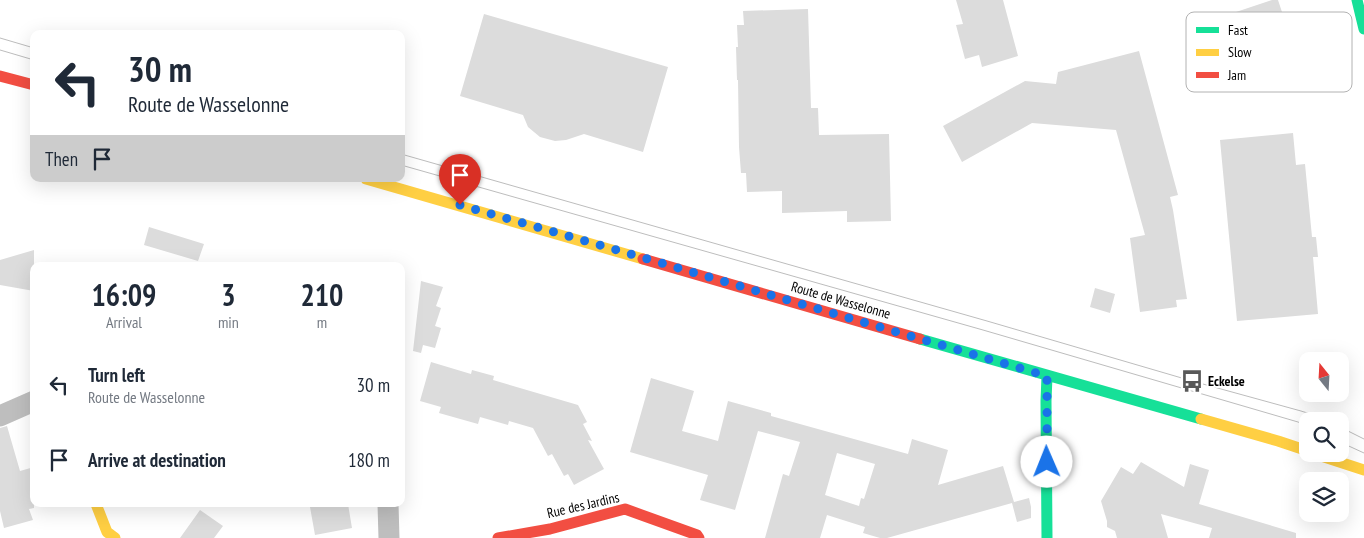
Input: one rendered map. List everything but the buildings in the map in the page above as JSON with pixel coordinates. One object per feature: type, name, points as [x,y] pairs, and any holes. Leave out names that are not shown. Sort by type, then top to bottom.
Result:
[{"type":"main road","points":[[1357,0],[1364,29]]},
{"type":"main road","points":[[0,76],[30,84]]},
{"type":"main road","name":"Route de Wasselonne","points":[[377,182],[619,250],[1299,448]]},
{"type":"main road","points":[[1047,376],[1048,538]]},
{"type":"main road","points":[[1340,462],[1364,470]]},
{"type":"main road","points":[[97,507],[107,532],[115,538]]},
{"type":"main road","name":"Rue des Jardins","points":[[498,538],[550,528],[625,509],[697,535],[699,538]]},
{"type":"street","points":[[0,416],[30,403]]},
{"type":"street","points":[[388,507],[389,538]]},
{"type":"tram line","points":[[0,38],[30,47]]},
{"type":"tram line","points":[[0,50],[30,59]]},
{"type":"tram line","points":[[405,155],[1304,412]]},
{"type":"tram line","points":[[405,166],[983,330],[1299,422]]},
{"type":"tram line","points":[[1349,432],[1364,439]]},
{"type":"tram line","points":[[1349,446],[1364,453]]},
{"type":"traffic: fast","points":[[1357,0],[1364,29]]},
{"type":"traffic: fast","points":[[920,339],[1201,419]]},
{"type":"traffic: fast","points":[[1047,376],[1047,538]]},
{"type":"traffic: slow","points":[[376,182],[643,259]]},
{"type":"traffic: slow","points":[[1201,419],[1299,448]]},
{"type":"traffic: slow","points":[[1340,462],[1364,470]]},
{"type":"traffic: slow","points":[[97,507],[107,532],[115,538]]},
{"type":"traffic: jam","points":[[0,76],[30,84]]},
{"type":"traffic: jam","points":[[643,259],[920,339]]},
{"type":"traffic: jam","points":[[498,538],[550,529],[625,509],[697,535],[699,538]]},
{"type":"place","name":"Eckelse","points":[[1192,381]]},
{"type":"route","points":[[460,205],[1047,376],[1047,462]]}]
